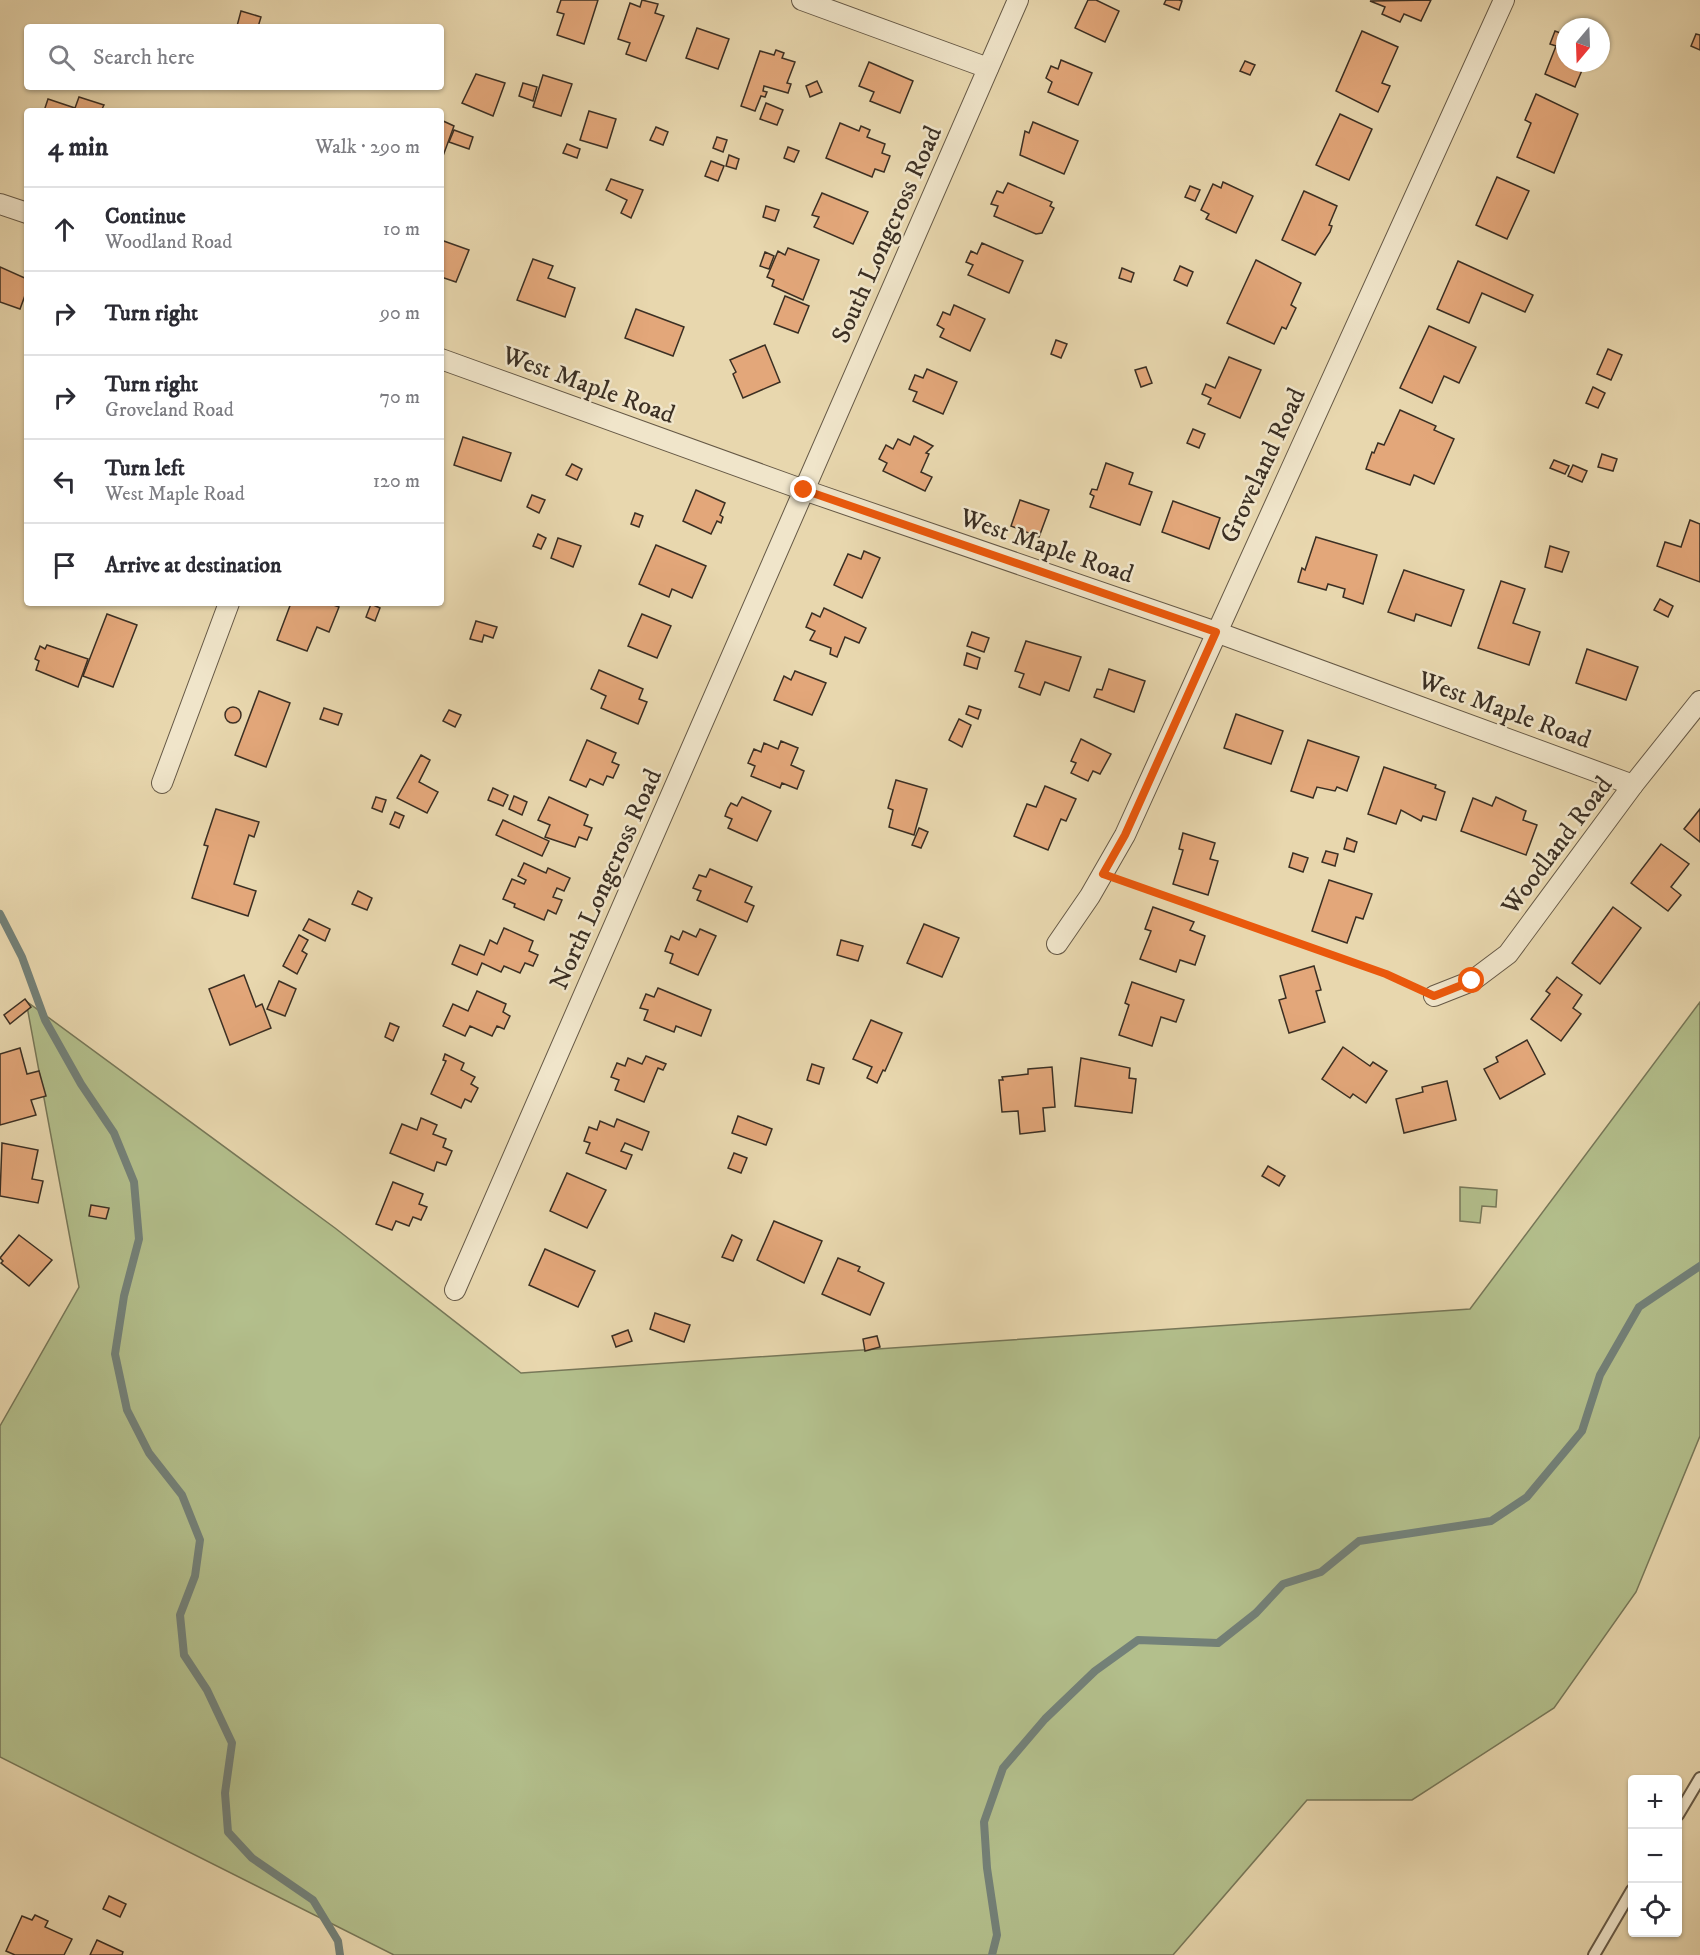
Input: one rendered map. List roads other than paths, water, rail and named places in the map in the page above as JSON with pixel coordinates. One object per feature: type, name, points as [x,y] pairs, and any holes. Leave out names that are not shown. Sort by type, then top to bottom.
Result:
[{"type":"street","points":[[802,0],[988,68]]},
{"type":"street","name":"South Longcross Road","points":[[804,490],[1018,0]]},
{"type":"street","name":"Groveland Road","points":[[1057,944],[1103,874],[1125,835],[1504,0]]},
{"type":"street","points":[[0,204],[24,212]]},
{"type":"street","name":"West Maple Road","points":[[444,360],[804,490],[1216,632],[1633,785]]},
{"type":"street","name":"North Longcross Road","points":[[455,1290],[804,490]]},
{"type":"street","points":[[162,783],[228,606]]},
{"type":"street","name":"Woodland Road","points":[[1434,996],[1472,981],[1508,954],[1633,785],[1700,701]]},
{"type":"lane","points":[[1682,1807],[1700,1778]]},
{"type":"lane","points":[[1593,1955],[1628,1897]]},
{"type":"waterway","points":[[0,914],[22,957],[45,1020],[81,1084],[114,1133],[134,1182],[139,1239],[124,1296],[115,1354],[127,1410],[149,1453],[182,1495],[200,1540],[195,1576],[180,1615],[184,1655],[207,1690],[232,1743],[225,1793],[228,1832],[252,1858],[313,1900],[338,1941],[340,1955]]},
{"type":"waterway","points":[[992,1955],[997,1935],[987,1868],[984,1822],[1003,1768],[1045,1719],[1095,1671],[1138,1640],[1218,1643],[1256,1613],[1283,1584],[1321,1572],[1359,1541],[1491,1521],[1527,1497],[1582,1431],[1600,1375],[1639,1307],[1700,1266]]}]
